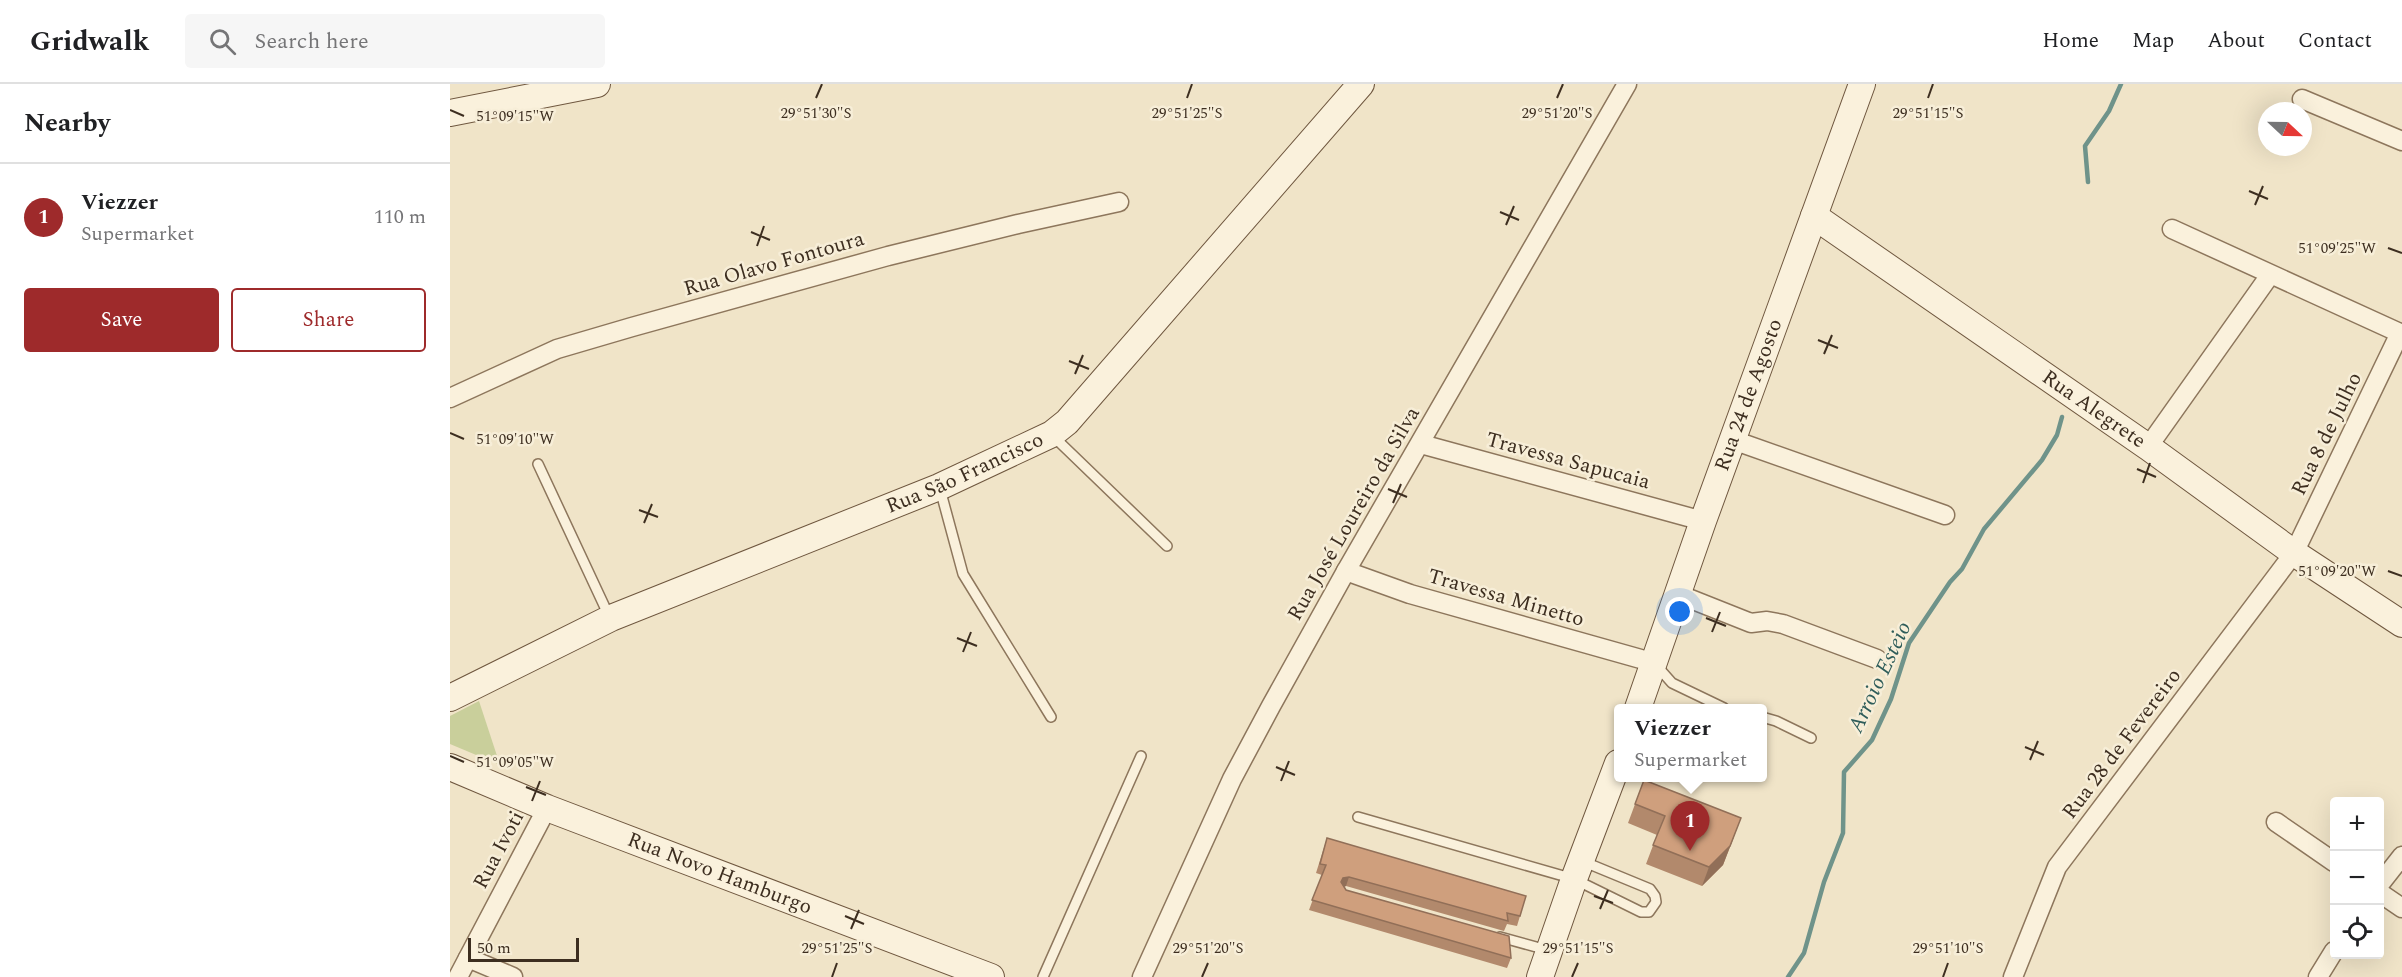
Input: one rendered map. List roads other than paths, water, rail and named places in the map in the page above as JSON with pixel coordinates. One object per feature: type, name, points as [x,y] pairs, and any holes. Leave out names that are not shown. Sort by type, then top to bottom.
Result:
[{"type":"street","points":[[450,113],[554,89],[597,84]]},
{"type":"street","name":"Rua São Francisco","points":[[450,698],[610,618],[939,487],[1052,434],[1067,422],[1361,84]]},
{"type":"street","name":"Rua José Loureiro da Silva","points":[[1142,977],[1232,779],[1346,571],[1627,84]]},
{"type":"street","name":"Rua 24 de Agosto","points":[[1640,704],[1703,521],[1862,84]]},
{"type":"street","points":[[2302,99],[2402,141]]},
{"type":"street","name":"Rua Olavo Fontoura","points":[[450,398],[557,349],[888,256],[1119,202]]},
{"type":"street","name":"Rua Alegrete","points":[[1814,216],[2148,447],[2294,553],[2402,624]]},
{"type":"street","points":[[2172,229],[2401,334]]},
{"type":"street","points":[[2148,447],[2270,275]]},
{"type":"street","name":"Rua 8 de Julho","points":[[2294,553],[2401,334]]},
{"type":"street","points":[[1733,440],[1945,515]]},
{"type":"street","name":"Travessa Sapucaia","points":[[1420,444],[1703,521]]},
{"type":"street","name":"Rua 28 de Fevereiro","points":[[2013,977],[2057,867],[2294,553]]},
{"type":"street","name":"Travessa Minetto","points":[[1346,571],[1410,594],[1655,663]]},
{"type":"street","points":[[1678,594],[1751,623],[1767,621],[1783,624],[1877,659]]},
{"type":"street","name":"Rua Novo Hamburgo","points":[[450,766],[546,808],[991,977]]},
{"type":"street","points":[[1540,977],[1614,774]]},
{"type":"street","name":"Rua Ivoti","points":[[458,977],[546,808]]},
{"type":"street","points":[[2276,822],[2330,859]]},
{"type":"street","points":[[2384,878],[2402,856]]},
{"type":"street","points":[[2384,896],[2402,908]]},
{"type":"street","points":[[468,958],[513,977]]},
{"type":"street","points":[[2318,977],[2330,958]]},
{"type":"lane","points":[[1052,434],[1167,546]]},
{"type":"lane","points":[[538,464],[610,618]]},
{"type":"lane","points":[[939,487],[963,574],[1051,717]]},
{"type":"lane","points":[[1655,663],[1672,683],[1716,704]]},
{"type":"lane","points":[[1767,718],[1810,738]]},
{"type":"lane","points":[[1043,977],[1140,756]]},
{"type":"lane","points":[[1358,817],[1578,870],[1650,889],[1655,896],[1653,908],[1649,912],[1641,912],[1578,870]]},
{"type":"lane","points":[[1494,936],[1549,951]]},
{"type":"waterway","name":"Arroio Esteio","points":[[2088,182],[2085,146],[2109,111],[2121,84]]},
{"type":"waterway","name":"Arroio Esteio","points":[[1788,977],[1804,953],[1824,882],[1843,833],[1844,772],[1872,740],[1891,699],[1909,643],[1950,582],[1962,569],[1984,529],[2042,460],[2057,435],[2062,417]]},
{"type":"place","name":"Viezzer","points":[[1690,851]]}]
